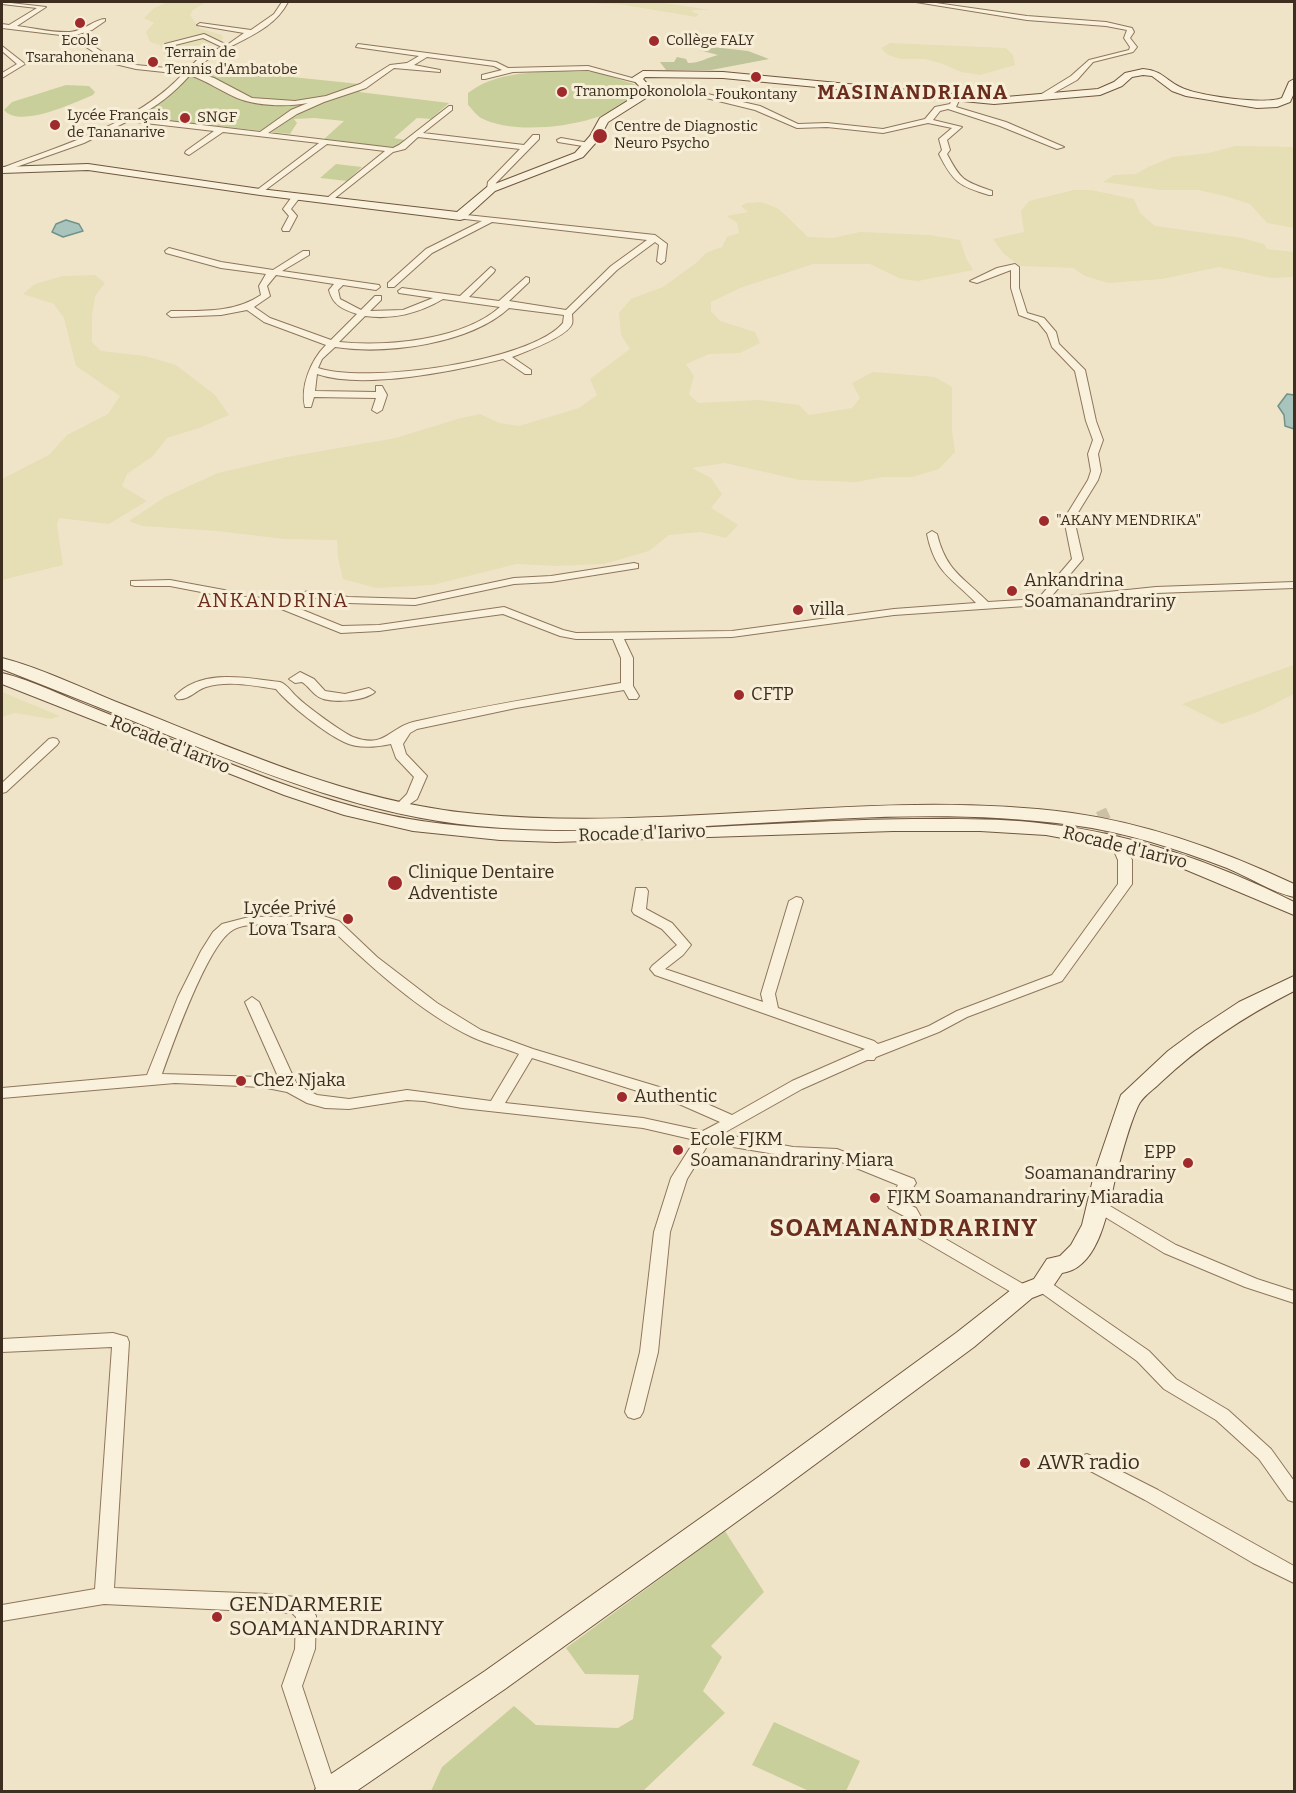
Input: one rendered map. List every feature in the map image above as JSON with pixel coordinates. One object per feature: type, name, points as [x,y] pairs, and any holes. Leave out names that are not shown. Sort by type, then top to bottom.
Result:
[{"type":"street","points":[[2,2],[43,6],[2,32]]},
{"type":"street","points":[[2,172],[81,141],[147,109],[172,90],[202,58],[253,32],[276,15],[285,2]]},
{"type":"street","points":[[919,2],[1027,18],[1106,24],[1130,29],[1131,32],[1127,38],[1134,47],[1131,51],[1091,62],[1074,78],[1043,97]]},
{"type":"street","points":[[2,26],[71,34],[90,29],[103,20]]},
{"type":"street","points":[[200,25],[253,32]]},
{"type":"street","points":[[71,34],[113,62],[136,67],[187,72],[211,80],[250,100],[295,103],[327,98]]},
{"type":"street","points":[[166,45],[204,36],[227,47]]},
{"type":"street","points":[[358,46],[496,64],[504,69],[513,70],[593,69],[642,86],[690,92],[757,108],[797,126],[827,125],[883,131],[928,121],[958,127],[943,139],[946,150],[943,154],[952,174],[961,182],[989,193]]},
{"type":"street","points":[[2,48],[21,64],[2,76]]},
{"type":"street","points":[[403,66],[420,60],[425,55]]},
{"type":"street","points":[[261,134],[294,112],[363,86],[392,66],[438,71]]},
{"type":"street","points":[[417,79],[429,70]]},
{"type":"street","points":[[485,77],[513,70]]},
{"type":"street","points":[[928,121],[938,109],[952,103],[1101,92],[1118,84],[1129,75],[1148,72],[1155,73],[1176,89],[1190,94],[1251,104],[1283,102],[1289,97],[1294,82]]},
{"type":"street","points":[[460,216],[491,189],[579,155],[589,145],[604,120],[614,111],[639,98],[642,86],[637,78],[650,73],[706,74],[888,90],[952,103],[1060,147]]},
{"type":"street","points":[[129,119],[391,150],[400,149],[448,108]]},
{"type":"street","points":[[189,153],[222,129]]},
{"type":"street","points":[[417,135],[524,147]]},
{"type":"street","points":[[491,189],[489,186],[492,182],[536,137]]},
{"type":"street","points":[[561,140],[589,145]]},
{"type":"street","points":[[260,192],[325,142]]},
{"type":"street","points":[[330,201],[391,150]]},
{"type":"street","points":[[2,172],[88,167],[330,201],[655,238],[663,245],[662,261]]},
{"type":"street","points":[[286,229],[293,216],[287,209],[297,196]]},
{"type":"street","points":[[391,285],[429,251],[492,219]]},
{"type":"street","points":[[313,369],[328,375],[377,375],[448,368],[521,351],[563,328],[568,323],[568,313],[614,268],[655,238]]},
{"type":"street","points":[[170,251],[221,265],[376,287],[391,285],[399,287],[402,291]]},
{"type":"street","points":[[171,314],[221,312],[249,306],[266,296],[262,286],[270,275],[306,253]]},
{"type":"street","points":[[974,281],[1000,270],[1015,267],[1015,288],[1023,315],[1041,320],[1051,332],[1055,345],[1080,370],[1091,422],[1098,440],[1093,454],[1096,471],[1094,480],[1070,514],[1069,519],[1078,559],[1041,602]]},
{"type":"street","points":[[463,298],[491,270]]},
{"type":"street","points":[[249,306],[269,321],[332,343],[352,346],[389,344],[435,338],[485,323],[503,311],[505,304],[526,280]]},
{"type":"street","points":[[341,282],[333,290],[336,300],[344,306],[364,312],[382,314],[410,311],[428,305],[442,296]]},
{"type":"street","points":[[376,287],[369,293],[386,298]]},
{"type":"street","points":[[308,405],[313,369],[318,358],[364,312],[402,291],[568,313]]},
{"type":"street","points":[[504,356],[528,372]]},
{"type":"street","points":[[377,375],[376,382],[382,395],[377,410]]},
{"type":"street","points":[[309,394],[382,395]]},
{"type":"street","points":[[932,534],[935,554],[945,571],[969,588],[984,605]]},
{"type":"street","points":[[135,583],[170,583],[224,593],[244,600],[271,601],[310,594],[348,600],[415,602],[514,581],[551,579],[634,566]]},
{"type":"street","points":[[271,601],[341,630],[379,628],[504,610],[560,633],[576,636],[617,636],[763,632],[872,614],[1041,602],[1156,590],[1294,585]]},
{"type":"street","points":[[181,696],[199,685],[214,681],[235,680],[280,686],[291,699],[349,740],[375,744],[390,741],[413,726],[516,704],[630,691],[627,658],[617,636]]},
{"type":"street","name":"Rocade d'Iarivo","points":[[2,663],[308,783],[427,813],[477,820],[538,823],[618,823],[916,810],[1033,815],[1121,828],[1163,840],[1212,856],[1294,891]]},
{"type":"street","points":[[295,679],[300,676],[306,678],[321,694],[335,698],[352,698],[369,692]]},
{"type":"street","name":"Rocade d'Iarivo","points":[[2,678],[243,774],[320,802],[419,825],[477,833],[556,837],[870,826],[1029,828],[1103,839],[1186,862],[1239,882],[1294,909]]},
{"type":"street","points":[[400,807],[413,796],[421,776],[400,756],[398,744],[406,731]]},
{"type":"street","points":[[2,789],[53,742]]},
{"type":"street","points":[[634,1413],[649,1352],[662,1232],[679,1178],[705,1137],[798,1085],[869,1056],[901,1040],[934,1029],[962,1014],[1057,978],[1125,884],[1125,860],[1122,853]]},
{"type":"street","points":[[641,891],[639,911],[667,926],[684,945],[679,952],[659,965],[657,969],[660,972],[771,1008],[869,1044],[873,1048],[869,1056]]},
{"type":"street","points":[[771,1008],[768,994],[796,901]]},
{"type":"street","points":[[153,1079],[171,1030],[219,932],[235,924],[257,921],[324,920],[334,924],[372,960],[446,1016],[476,1033],[528,1052],[684,1100],[734,1122]]},
{"type":"street","points":[[2,1613],[104,1596],[295,1605],[302,1609],[306,1616],[305,1649],[292,1686],[328,1791],[504,1674],[965,1340],[1033,1288],[1056,1265],[1066,1264],[1079,1251],[1094,1225],[1106,1171],[1129,1100],[1176,1056],[1202,1036],[1246,1007],[1294,983]]},
{"type":"street","points":[[252,1002],[291,1088]]},
{"type":"street","points":[[495,1107],[528,1052]]},
{"type":"street","points":[[2,1093],[153,1079],[225,1079],[262,1082],[291,1088],[325,1103],[359,1103],[407,1095],[424,1095],[462,1103],[643,1122],[705,1137],[793,1152],[837,1154],[908,1183],[895,1204],[910,1212],[913,1217],[909,1225],[1033,1288],[1143,1356],[1170,1384],[1222,1415],[1265,1454],[1294,1495]]},
{"type":"street","points":[[1098,1205],[1170,1249],[1251,1283],[1294,1297]]},
{"type":"street","points":[[2,1345],[113,1340],[121,1342],[104,1596]]},
{"type":"street","points":[[1087,1461],[1158,1498],[1265,1561],[1294,1575]]},
{"type":"shaded area","points":[[168,2],[206,2],[193,10],[190,15],[199,28],[222,35],[223,39],[164,55],[160,45],[150,42],[146,32],[154,23],[144,18],[154,8]]},
{"type":"shaded area","points":[[575,2],[658,2],[710,10],[693,10],[692,12],[699,14],[696,17],[624,5]]},
{"type":"shaded area","points":[[890,43],[1006,48],[1013,55],[1015,65],[980,75],[961,72],[925,59],[901,59],[888,55],[881,48]]},
{"type":"shaded area","points":[[1235,146],[1294,147],[1294,228],[1267,223],[1250,204],[1225,196],[1198,190],[1161,190],[1103,182],[1114,175],[1136,174],[1173,157],[1209,153]]},
{"type":"shaded area","points":[[1074,190],[1091,190],[1134,199],[1140,213],[1155,226],[1242,238],[1264,244],[1267,249],[1294,252],[1294,277],[1272,278],[1219,267],[1162,279],[1108,283],[1085,276],[1073,268],[1020,266],[1004,254],[993,239],[1024,232],[1021,211],[1029,201]]},
{"type":"shaded area","points":[[761,202],[779,209],[808,237],[833,238],[860,232],[929,235],[960,240],[973,270],[918,281],[901,279],[870,264],[813,264],[740,288],[711,302],[711,311],[720,321],[755,332],[760,343],[740,353],[709,354],[686,364],[694,376],[689,394],[698,403],[759,400],[799,405],[809,415],[852,408],[860,398],[852,383],[873,372],[935,377],[952,387],[952,431],[955,452],[939,469],[912,477],[883,477],[856,482],[800,480],[725,463],[692,468],[711,478],[722,494],[711,508],[738,525],[726,538],[701,532],[669,535],[649,551],[604,564],[555,566],[517,564],[433,585],[376,588],[343,579],[337,540],[285,539],[142,526],[129,521],[165,497],[218,473],[287,457],[396,438],[480,414],[499,423],[519,426],[579,408],[597,395],[590,379],[630,349],[621,335],[619,313],[631,299],[663,287],[706,253],[722,247],[727,237],[739,233],[737,223],[727,216],[748,212],[741,206],[747,203]]},
{"type":"shaded area","points":[[95,275],[105,283],[95,296],[92,342],[101,351],[145,356],[176,365],[215,395],[229,415],[167,438],[153,456],[127,474],[122,486],[147,501],[109,524],[59,518],[57,525],[63,565],[2,580],[2,479],[49,455],[67,435],[108,414],[120,396],[76,366],[64,318],[54,304],[23,294],[35,284],[63,276]]},
{"type":"shaded area","points":[[1294,665],[1294,694],[1258,712],[1222,724],[1182,704]]},
{"type":"shaded area","points":[[2,692],[60,716],[51,719],[15,713],[2,717]]},
{"type":"green space","points":[[713,47],[748,51],[769,59],[711,70],[666,70],[660,62],[674,62],[677,57],[686,59],[688,63],[700,61],[718,55],[699,50]]},
{"type":"green space","points":[[196,67],[369,85],[359,92],[449,103],[431,119],[417,118],[394,138],[405,140],[395,148],[324,139],[344,121],[294,119],[297,123],[290,134],[136,117],[152,109],[175,91]]},
{"type":"green space","points":[[553,71],[596,72],[637,85],[639,93],[626,104],[608,113],[564,125],[540,127],[497,124],[481,118],[468,105],[468,93],[498,78]]},
{"type":"green space","points":[[66,85],[89,86],[95,92],[73,103],[34,116],[12,115],[4,110],[12,102]]},
{"type":"green space","points":[[336,164],[362,167],[347,181],[320,178]]},
{"type":"green space","points":[[725,1531],[764,1592],[711,1646],[722,1657],[703,1691],[725,1713],[643,1791],[431,1791],[442,1767],[514,1706],[536,1725],[618,1728],[633,1719],[639,1675],[585,1674],[566,1648]]},
{"type":"green space","points":[[774,1722],[860,1761],[846,1791],[809,1791],[752,1765]]},
{"type":"water","points":[[66,220],[79,224],[83,231],[63,237],[52,232],[56,224]]},
{"type":"water","points":[[1287,394],[1294,395],[1294,429],[1285,426],[1284,415],[1278,406]]},
{"type":"tunnel","points":[[1101,810],[1109,827]]},
{"type":"tunnel","points":[[1109,826],[1121,851]]},
{"type":"place","name":"Ecole Tsarahonenana","points":[[80,23]]},
{"type":"place","name":"Collège FALY","points":[[654,41]]},
{"type":"place","name":"Terrain de Tennis d'Ambatobe","points":[[153,62]]},
{"type":"place","name":"Foukontany","points":[[756,77]]},
{"type":"place","name":"Tranompokonolola","points":[[562,92]]},
{"type":"place","name":"SNGF","points":[[185,118]]},
{"type":"place","name":"Lycée Français de Tananarive","points":[[55,125]]},
{"type":"place","name":"Centre de Diagnostic Neuro Psycho","points":[[600,136]]},
{"type":"place","name":"\"AKANY MENDRIKA\"","points":[[1044,521]]},
{"type":"place","name":"Ankandrina Soamanandrariny","points":[[1012,591]]},
{"type":"place","name":"villa","points":[[798,610]]},
{"type":"place","name":"CFTP","points":[[739,695]]},
{"type":"place","name":"Clinique Dentaire Adventiste","points":[[395,883]]},
{"type":"place","name":"Lycée Privé Lova Tsara","points":[[348,919]]},
{"type":"place","name":"Chez Njaka","points":[[241,1081]]},
{"type":"place","name":"Authentic","points":[[622,1097]]},
{"type":"place","name":"Ecole FJKM Soamanandrariny Miara","points":[[678,1150]]},
{"type":"place","name":"EPP Soamanandrariny","points":[[1188,1163]]},
{"type":"place","name":"FJKM Soamanandrariny Miaradia","points":[[875,1198]]},
{"type":"place","name":"AWR radio","points":[[1025,1463]]},
{"type":"place","name":"GENDARMERIE SOAMANANDRARINY","points":[[217,1617]]},
{"type":"district","name":"MASINANDRIANA","points":[[913,93]]},
{"type":"district","name":"ANKANDRINA","points":[[273,601]]},
{"type":"district","name":"SOAMANANDRARINY","points":[[904,1229]]}]
